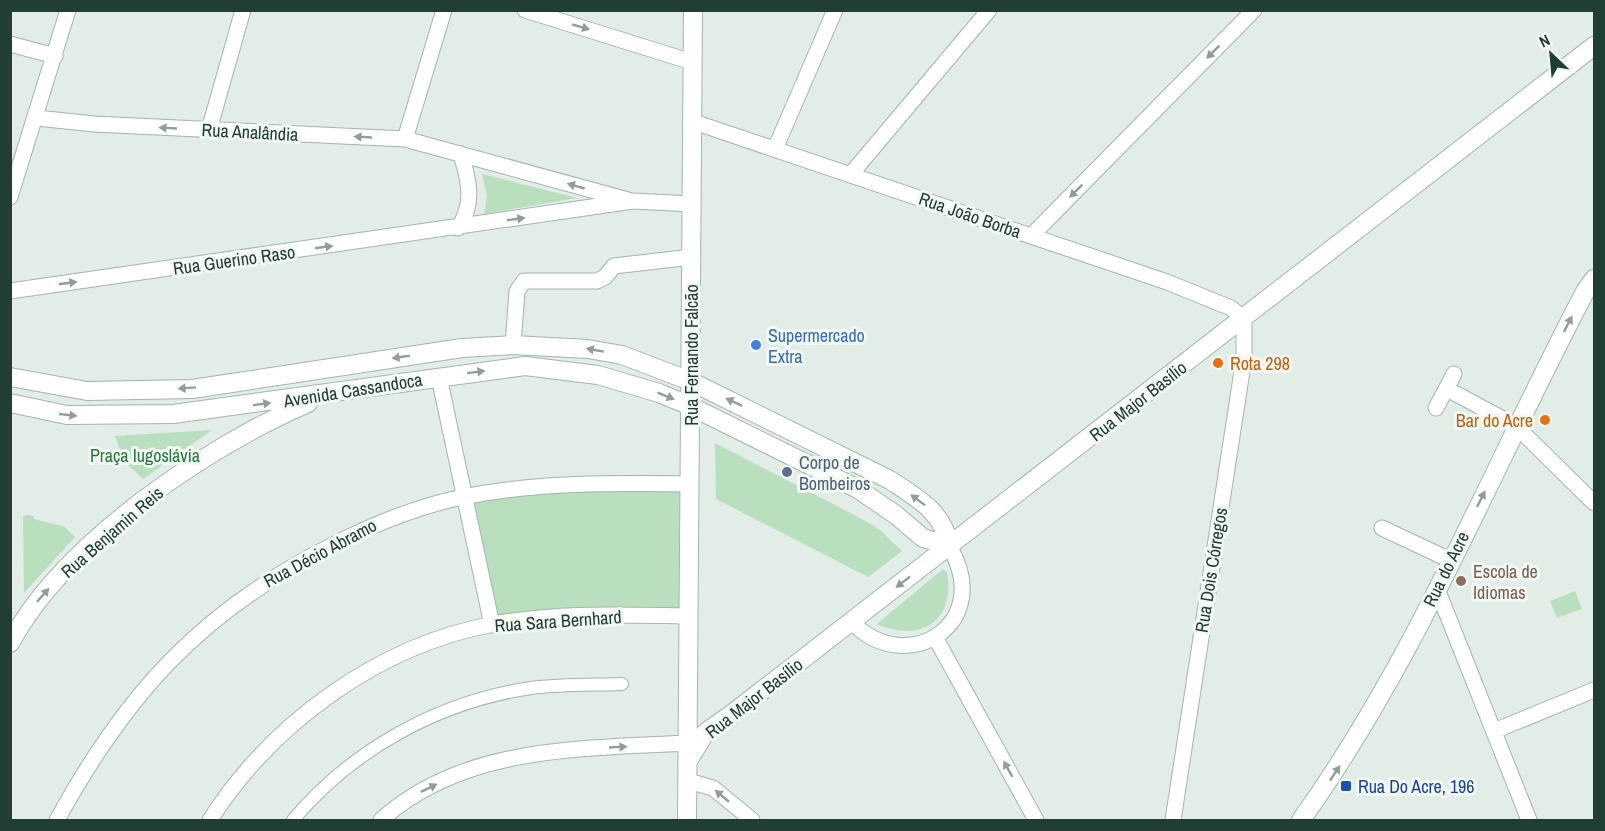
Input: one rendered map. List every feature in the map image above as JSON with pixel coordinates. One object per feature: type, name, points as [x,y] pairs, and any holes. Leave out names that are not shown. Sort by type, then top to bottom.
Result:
[{"type":"main road","name":"Rua Fernando Falcão","points":[[687,820],[693,10]]},
{"type":"main road","name":"Rua Major Basílio","points":[[688,752],[705,733],[1244,320],[1594,46]]},
{"type":"main road","name":"Rua do Acre","points":[[1301,820],[1347,755],[1392,679],[1516,426],[1594,279]]},
{"type":"main road","name":"Avenida Cassandoca","points":[[10,377],[87,391],[192,389],[462,348],[513,345],[588,349],[622,355],[690,381],[890,480],[917,498],[941,520],[949,546]]},
{"type":"main road","name":"Avenida Cassandoca","points":[[10,403],[67,416],[124,417],[223,409],[525,366],[560,369],[631,384],[691,406],[877,500],[923,538],[949,546]]},
{"type":"main road","name":"Rua Benjamin Reis","points":[[10,643],[35,603],[132,510],[234,439],[329,394]]},
{"type":"main road","points":[[770,445],[778,423]]},
{"type":"main road","points":[[800,461],[810,440]]},
{"type":"main road","points":[[688,700],[694,711],[701,717],[717,719],[733,713]]},
{"type":"street","points":[[10,197],[37,118],[68,10]]},
{"type":"street","points":[[209,130],[243,10]]},
{"type":"street","points":[[405,139],[444,10]]},
{"type":"street","points":[[525,10],[692,62]]},
{"type":"street","points":[[776,149],[835,10]]},
{"type":"street","points":[[851,174],[989,10]]},
{"type":"street","points":[[1031,236],[1254,10]]},
{"type":"street","points":[[10,44],[55,56]]},
{"type":"street","name":"Rua Analândia","points":[[37,118],[209,130],[405,139],[633,201]]},
{"type":"street","name":"Rua João Borba","points":[[691,120],[1167,282],[1231,308],[1244,320]]},
{"type":"street","points":[[458,228],[468,212],[470,195],[461,154]]},
{"type":"street","points":[[633,201],[692,204]]},
{"type":"street","name":"Rua Guerino Raso","points":[[10,291],[633,201]]},
{"type":"street","points":[[513,345],[517,291],[524,281],[597,281],[614,266],[692,257]]},
{"type":"street","name":"Rua Dois Córregos","points":[[1173,820],[1244,358],[1244,320]]},
{"type":"street","points":[[1437,408],[1454,374]]},
{"type":"street","points":[[440,377],[492,625]]},
{"type":"street","points":[[1446,389],[1516,426],[1594,503]]},
{"type":"street","name":"Rua Décio Abramo","points":[[57,820],[81,776],[125,712],[151,680],[219,615],[280,573],[382,520],[465,496],[543,487],[689,484]]},
{"type":"street","points":[[1382,528],[1450,560]]},
{"type":"street","points":[[852,622],[870,638],[887,644],[905,645],[934,637],[954,619],[963,601],[963,579],[958,562],[949,546]]},
{"type":"street","points":[[1437,589],[1529,820]]},
{"type":"street","name":"Rua Sara Bernhard","points":[[210,820],[252,765],[318,703],[361,676],[411,651],[492,625],[589,614],[689,616]]},
{"type":"street","points":[[934,637],[1036,820]]},
{"type":"street","points":[[293,820],[328,783],[383,741],[448,710],[491,696],[532,688],[622,684]]},
{"type":"street","points":[[1494,730],[1594,690]]},
{"type":"street","points":[[381,820],[421,792],[467,770],[503,760],[551,751],[688,752]]},
{"type":"street","points":[[688,781],[703,783],[713,788],[752,820]]},
{"type":"green space","points":[[482,174],[577,198],[484,214],[487,196]]},
{"type":"green space","name":"Praça Iugoslávia","points":[[212,430],[143,479],[124,461],[115,436]]},
{"type":"green space","points":[[715,443],[862,519],[880,530],[902,551],[868,577],[716,499]]},
{"type":"green space","points":[[689,484],[689,616],[492,625],[468,496]]},
{"type":"green space","points":[[23,516],[34,516],[34,519],[65,527],[75,537],[24,593]]},
{"type":"green space","points":[[943,569],[947,572],[946,604],[931,624],[907,631],[877,624]]},
{"type":"green space","points":[[1575,591],[1582,609],[1557,618],[1550,601]]},
{"type":"place","name":"Supermercado Extra","points":[[756,345]]},
{"type":"place","name":"Rota 298","points":[[1218,363]]},
{"type":"place","name":"Bar do Acre","points":[[1545,420]]},
{"type":"place","name":"Corpo de Bombeiros","points":[[787,472]]},
{"type":"place","name":"Escola de Idiomas","points":[[1461,581]]},
{"type":"place","name":"Rua Do Acre, 196","points":[[1346,786]]}]
